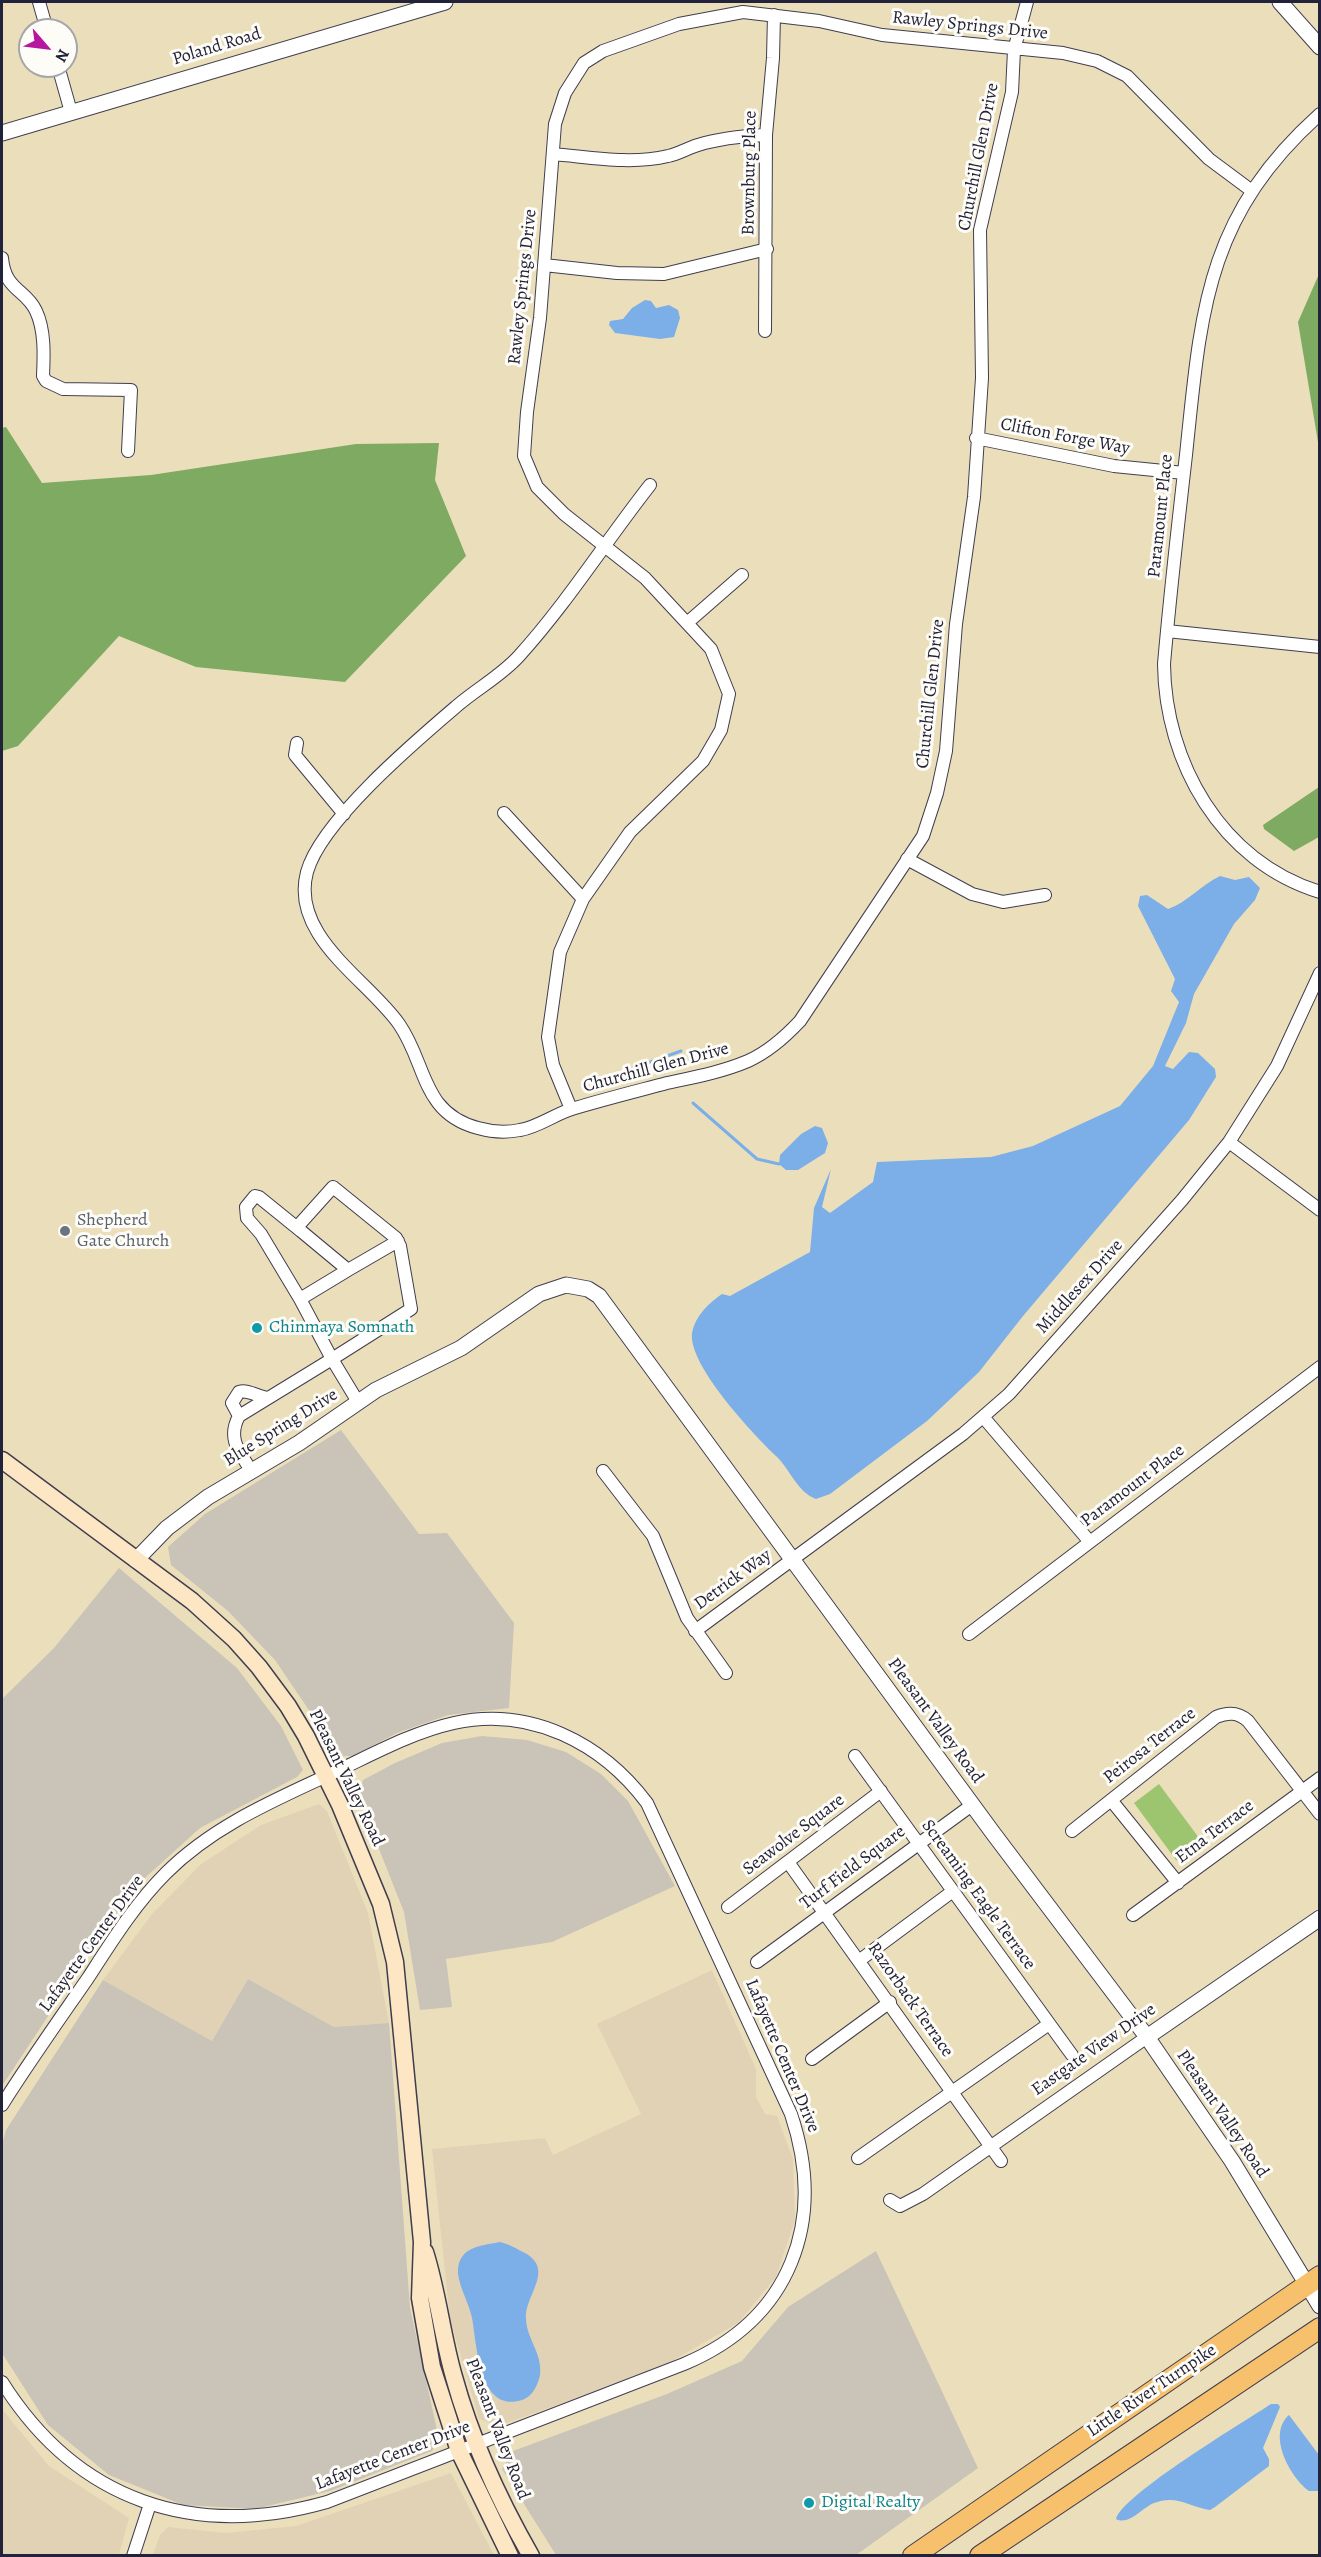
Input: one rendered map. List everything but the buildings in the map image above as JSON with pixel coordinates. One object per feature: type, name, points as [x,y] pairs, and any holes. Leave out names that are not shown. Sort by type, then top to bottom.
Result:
[{"type":"highway","name":"Little River Turnpike","points":[[913,2556],[1313,2280]]},
{"type":"highway","points":[[980,2556],[1320,2328]]},
{"type":"main road","name":"Pleasant Valley Road","points":[[2,1460],[214,1619],[259,1667],[306,1736],[369,1869],[390,1938],[399,1997],[422,2242],[420,2298],[424,2329],[432,2367],[459,2451],[510,2556]]},
{"type":"main road","name":"Pleasant Valley Road","points":[[422,2242],[454,2379],[477,2444],[505,2509],[531,2556]]},
{"type":"street","points":[[39,2],[44,18]]},
{"type":"street","name":"Poland Road","points":[[2,133],[445,2]]},
{"type":"street","name":"Churchill Glen Drive","points":[[650,485],[517,658],[459,705],[344,814],[317,847],[306,874],[306,903],[312,920],[327,946],[386,1007],[406,1035],[433,1098],[453,1117],[475,1127],[497,1132],[523,1130],[571,1109],[719,1071],[750,1060],[773,1046],[800,1021],[824,988],[923,836],[937,793],[946,751],[957,624],[974,497],[976,438],[982,378],[980,230],[1012,92],[1014,50],[1027,2]]},
{"type":"street","points":[[1280,2],[1320,47]]},
{"type":"street","name":"Rawley Springs Drive","points":[[571,1109],[553,1065],[548,1036],[560,952],[583,899],[630,832],[703,761],[721,730],[729,694],[711,649],[645,578],[564,514],[537,487],[524,456],[544,265],[555,124],[565,93],[584,63],[603,51],[679,24],[743,12],[819,21],[882,35],[970,43],[1014,50],[1063,53],[1097,62],[1127,76],[1209,159],[1252,191]]},
{"type":"street","name":"Brownburg Place","points":[[765,331],[766,135],[773,58],[774,15]]},
{"type":"street","points":[[61,78],[71,112]]},
{"type":"street","name":"Paramount Place","points":[[1320,114],[1280,153],[1252,191],[1222,246],[1204,305],[1164,664],[1168,713],[1180,756],[1200,796],[1214,816],[1247,851],[1288,879],[1320,892]]},
{"type":"street","points":[[553,153],[618,160],[648,158],[668,156],[700,144],[739,135],[766,135]]},
{"type":"street","points":[[544,265],[617,273],[664,274],[767,249]]},
{"type":"street","points":[[2,258],[3,270],[10,283],[36,310],[42,331],[46,381],[63,389],[131,390],[128,451]]},
{"type":"street","name":"Clifton Forge Way","points":[[976,438],[1113,466],[1184,473]]},
{"type":"street","points":[[687,622],[742,575]]},
{"type":"street","points":[[1167,631],[1320,647]]},
{"type":"street","points":[[297,743],[295,755],[344,814]]},
{"type":"street","points":[[504,813],[583,899]]},
{"type":"street","points":[[907,859],[972,894],[1003,902],[1045,895]]},
{"type":"street","name":"Middlesex Drive","points":[[793,1559],[984,1418],[1017,1385],[1182,1200],[1229,1142],[1277,1066],[1320,973]]},
{"type":"street","points":[[1229,1142],[1320,1210]]},
{"type":"street","points":[[251,1470],[233,1441],[234,1426],[239,1416],[411,1309],[398,1241],[333,1186],[298,1226],[301,1231]]},
{"type":"street","points":[[348,1270],[259,1197],[251,1198],[247,1218],[261,1234],[358,1402]]},
{"type":"street","points":[[300,1299],[398,1241]]},
{"type":"street","name":"Pleasant Valley Road","points":[[461,1348],[551,1288],[580,1287],[599,1296],[972,1805],[1147,2037],[1313,2280],[1320,2306]]},
{"type":"street","name":"Blue Spring Drive","points":[[136,1560],[182,1516],[251,1470],[299,1443],[398,1377],[461,1348]]},
{"type":"street","name":"Paramount Place","points":[[969,1634],[1320,1367]]},
{"type":"street","points":[[239,1416],[232,1403],[238,1392],[246,1391],[258,1397],[268,1398]]},
{"type":"street","points":[[984,1418],[1090,1542]]},
{"type":"street","points":[[603,1471],[653,1536],[661,1550],[680,1605],[695,1631],[726,1673]]},
{"type":"street","name":"Detrick Way","points":[[695,1631],[793,1559]]},
{"type":"street","name":"Peirosa Terrace","points":[[1072,1831],[1216,1717],[1229,1713],[1243,1716],[1248,1721],[1320,1814]]},
{"type":"street","name":"Lafayette Center Drive","points":[[2,2105],[131,1913],[166,1873],[193,1849],[230,1823],[432,1730],[477,1720],[500,1720],[533,1724],[575,1739],[603,1756],[634,1786],[658,1821],[791,2114],[801,2143],[806,2200],[797,2247],[771,2298],[740,2332],[709,2353],[327,2502],[274,2515],[230,2518],[196,2515],[150,2504],[108,2486],[60,2453],[31,2423],[2,2382]]},
{"type":"street","name":"Screaming Eagle Terrace","points":[[855,1756],[1072,2055]]},
{"type":"street","name":"Etna Terrace","points":[[1133,1915],[1320,1778]]},
{"type":"street","name":"Seawolve Square","points":[[728,1907],[881,1791]]},
{"type":"street","points":[[1111,1800],[1178,1882]]},
{"type":"street","name":"Turf Field Square","points":[[757,1962],[972,1805]]},
{"type":"street","name":"Razorback Terrace","points":[[788,1862],[890,2002],[1001,2161]]},
{"type":"street","points":[[860,1960],[953,1891]]},
{"type":"street","name":"Eastgate View Drive","points":[[890,2200],[900,2205],[911,2201],[1320,1918]]},
{"type":"street","points":[[812,2059],[890,2002]]},
{"type":"street","points":[[858,2158],[1049,2024]]},
{"type":"street","points":[[133,2556],[150,2504]]},
{"type":"shaded area","points":[[341,1430],[419,1534],[447,1533],[514,1623],[509,1708],[448,1715],[397,1733],[353,1756],[340,1756],[275,1660],[228,1611],[171,1565],[168,1547],[205,1514]]},
{"type":"shaded area","points":[[119,1568],[237,1668],[281,1726],[303,1770],[297,1777],[200,1828],[147,1876],[108,1925],[2,2086],[2,1699],[54,1648]]},
{"type":"shaded area","points":[[482,1736],[527,1740],[566,1752],[601,1774],[628,1801],[675,1886],[552,1942],[446,1959],[452,2007],[420,2010],[404,1912],[358,1796],[363,1780],[395,1763],[442,1743]]},
{"type":"shaded area","points":[[319,1804],[327,1811],[368,1913],[389,2023],[334,2027],[248,1979],[212,2041],[103,1980],[152,1914],[201,1864],[261,1825]]},
{"type":"shaded area","points":[[712,1970],[756,2069],[756,2097],[765,2114],[777,2116],[793,2159],[795,2220],[776,2277],[738,2323],[656,2370],[498,2426],[479,2419],[450,2319],[432,2149],[545,2138],[553,2155],[641,2114],[597,2024]]},
{"type":"shaded area","points":[[248,1979],[334,2027],[389,2023],[410,2308],[439,2439],[432,2451],[330,2491],[255,2509],[183,2505],[109,2475],[48,2425],[2,2353],[2,2145],[6,2130],[103,1980],[212,2041]]},
{"type":"shaded area","points":[[876,2251],[978,2468],[856,2555],[556,2555],[502,2469],[513,2451],[667,2394],[742,2361],[788,2307]]},
{"type":"shaded area","points":[[2,2409],[49,2466],[129,2518],[119,2555],[2,2555]]},
{"type":"shaded area","points":[[451,2473],[494,2555],[153,2555],[160,2535],[168,2527],[226,2533],[296,2526]]},
{"type":"green space","points":[[1319,274],[1319,448],[1298,322]]},
{"type":"green space","points":[[6,427],[42,483],[151,475],[356,444],[439,443],[435,480],[466,556],[345,682],[196,667],[119,636],[18,746],[2,751],[2,428]]},
{"type":"green space","points":[[1319,787],[1319,837],[1294,851],[1264,829],[1263,825]]},
{"type":"green space","points":[[1159,1784],[1205,1846],[1185,1862],[1176,1860],[1134,1803]]},
{"type":"water","points":[[645,300],[651,301],[656,308],[669,305],[678,310],[680,318],[674,337],[660,339],[615,333],[609,325],[610,321],[623,319],[632,308]]},
{"type":"water","points":[[1220,876],[1235,880],[1249,877],[1260,888],[1255,900],[1234,924],[1194,994],[1186,1023],[1165,1066],[1173,1069],[1189,1052],[1198,1053],[1215,1069],[1216,1077],[1189,1120],[1023,1316],[979,1372],[927,1421],[830,1494],[816,1499],[809,1496],[781,1461],[738,1416],[700,1363],[692,1333],[699,1316],[722,1294],[730,1296],[810,1252],[814,1208],[831,1169],[822,1207],[830,1213],[873,1182],[877,1162],[991,1157],[1033,1146],[1120,1106],[1153,1066],[1179,1002],[1171,991],[1175,979],[1138,906],[1140,896],[1147,895],[1168,909]]},
{"type":"water","points":[[815,1126],[822,1128],[828,1143],[825,1153],[798,1170],[786,1170],[779,1164],[780,1155],[801,1134]]},
{"type":"water","points":[[500,2242],[525,2253],[534,2260],[538,2267],[538,2275],[526,2318],[539,2360],[540,2375],[536,2387],[529,2396],[522,2400],[507,2402],[496,2397],[482,2374],[472,2318],[458,2274],[461,2258],[465,2253],[477,2247]]},
{"type":"water","points":[[1271,2404],[1278,2404],[1280,2407],[1263,2448],[1269,2459],[1269,2466],[1215,2507],[1210,2510],[1169,2500],[1154,2503],[1126,2520],[1116,2519],[1139,2493],[1161,2476]]},
{"type":"water","points":[[1289,2415],[1319,2455],[1319,2491],[1309,2491],[1301,2484],[1283,2454],[1280,2433]]},
{"type":"waterway","points":[[625,1071],[681,1051]]},
{"type":"waterway","points":[[693,1103],[757,1159],[779,1164]]},
{"type":"place","name":"Shepherd Gate Church","points":[[65,1231]]},
{"type":"place","name":"Chinmaya Somnath","points":[[257,1328]]},
{"type":"place","name":"Digital Realty","points":[[809,2503]]}]
